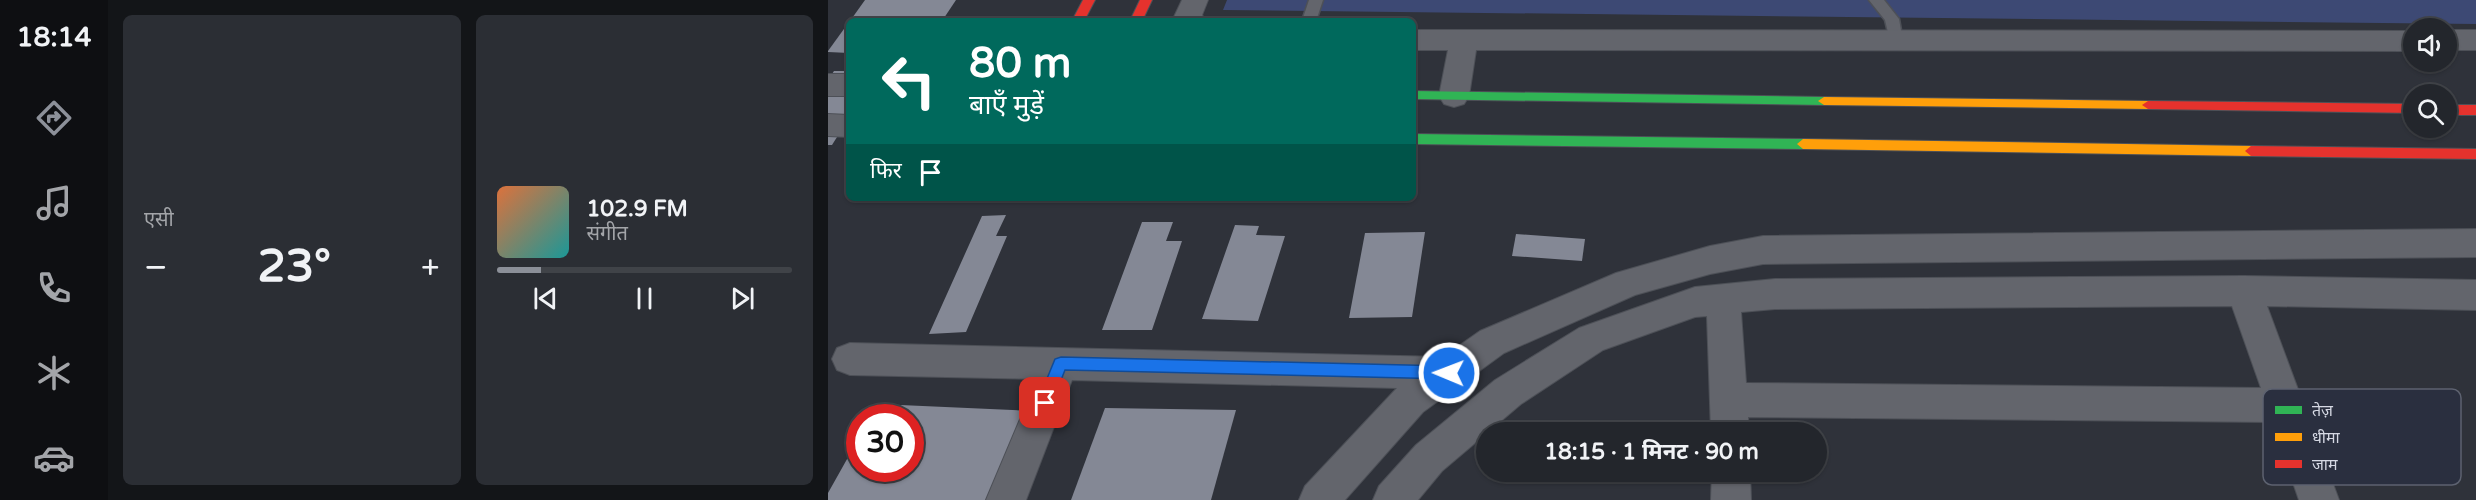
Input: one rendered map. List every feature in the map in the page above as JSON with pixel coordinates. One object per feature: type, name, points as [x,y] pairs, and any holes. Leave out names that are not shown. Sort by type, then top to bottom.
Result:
[{"type":"street","points":[[1080,18],[1089,0]]},
{"type":"street","points":[[1137,18],[1146,0]]},
{"type":"street","points":[[1190,18],[1188,16],[1195,0]]},
{"type":"street","points":[[1416,40],[1896,42],[2403,40]]},
{"type":"street","points":[[2457,40],[2476,40]]},
{"type":"street","points":[[1454,96],[1464,41]]},
{"type":"street","points":[[828,85],[846,84]]},
{"type":"street","points":[[1416,95],[2403,109]]},
{"type":"street","points":[[2457,110],[2476,110]]},
{"type":"street","points":[[828,125],[846,126]]},
{"type":"street","points":[[1416,139],[2476,154]]},
{"type":"street","points":[[2434,243],[2472,301]]},
{"type":"street","points":[[1319,500],[1410,400],[1492,342],[1628,283],[1710,260],[1763,250],[2476,243]]},
{"type":"street","points":[[1393,500],[1429,458],[1508,392],[1591,339],[1695,302],[1786,294],[2244,291],[2472,301]]},
{"type":"street","points":[[2244,291],[2278,389]]},
{"type":"street","points":[[1723,298],[1730,416],[2263,405]]},
{"type":"street","points":[[850,359],[1449,373]]},
{"type":"street","points":[[1006,500],[1061,364]]},
{"type":"street","points":[[1731,482],[1731,500]]},
{"type":"street","points":[[2313,485],[2319,500]]},
{"type":"lane","points":[[1310,18],[1316,0]]},
{"type":"lane","points":[[1876,0],[1892,19],[1896,42]]},
{"type":"shaded area","points":[[1227,0],[2476,0],[2476,24],[2457,24],[2457,18],[2403,18],[2403,23],[1223,10]]},
{"type":"building","points":[[865,0],[956,0],[944,18],[852,18]]},
{"type":"building","points":[[846,26],[846,53],[828,51]]},
{"type":"building","points":[[834,71],[846,71],[846,123],[832,145],[828,145],[828,80]]},
{"type":"building","points":[[1006,215],[996,236],[1007,236],[966,332],[929,334],[982,216]]},
{"type":"building","points":[[1142,222],[1173,222],[1166,241],[1182,241],[1152,330],[1102,330]]},
{"type":"building","points":[[1235,225],[1259,226],[1256,235],[1285,236],[1258,321],[1202,319]]},
{"type":"building","points":[[1425,232],[1412,317],[1349,318],[1365,233]]},
{"type":"building","points":[[1516,234],[1585,239],[1582,261],[1512,256]]},
{"type":"building","points":[[924,406],[1034,411],[994,500],[828,500],[828,493],[846,461],[846,482],[924,482]]},
{"type":"building","points":[[1105,408],[1236,410],[1211,500],[1071,500]]},
{"type":"traffic: fast","points":[[1416,95],[1824,101]]},
{"type":"traffic: fast","points":[[1416,139],[1803,144]]},
{"type":"traffic: slow","points":[[1824,101],[2148,105]]},
{"type":"traffic: slow","points":[[1803,144],[2251,151]]},
{"type":"traffic: jam","points":[[1080,18],[1089,0]]},
{"type":"traffic: jam","points":[[1137,18],[1146,0]]},
{"type":"traffic: jam","points":[[2148,105],[2403,109]]},
{"type":"traffic: jam","points":[[2457,110],[2476,110]]},
{"type":"traffic: jam","points":[[2251,151],[2476,154]]},
{"type":"route","points":[[1045,403],[1061,364],[1449,373]]}]
